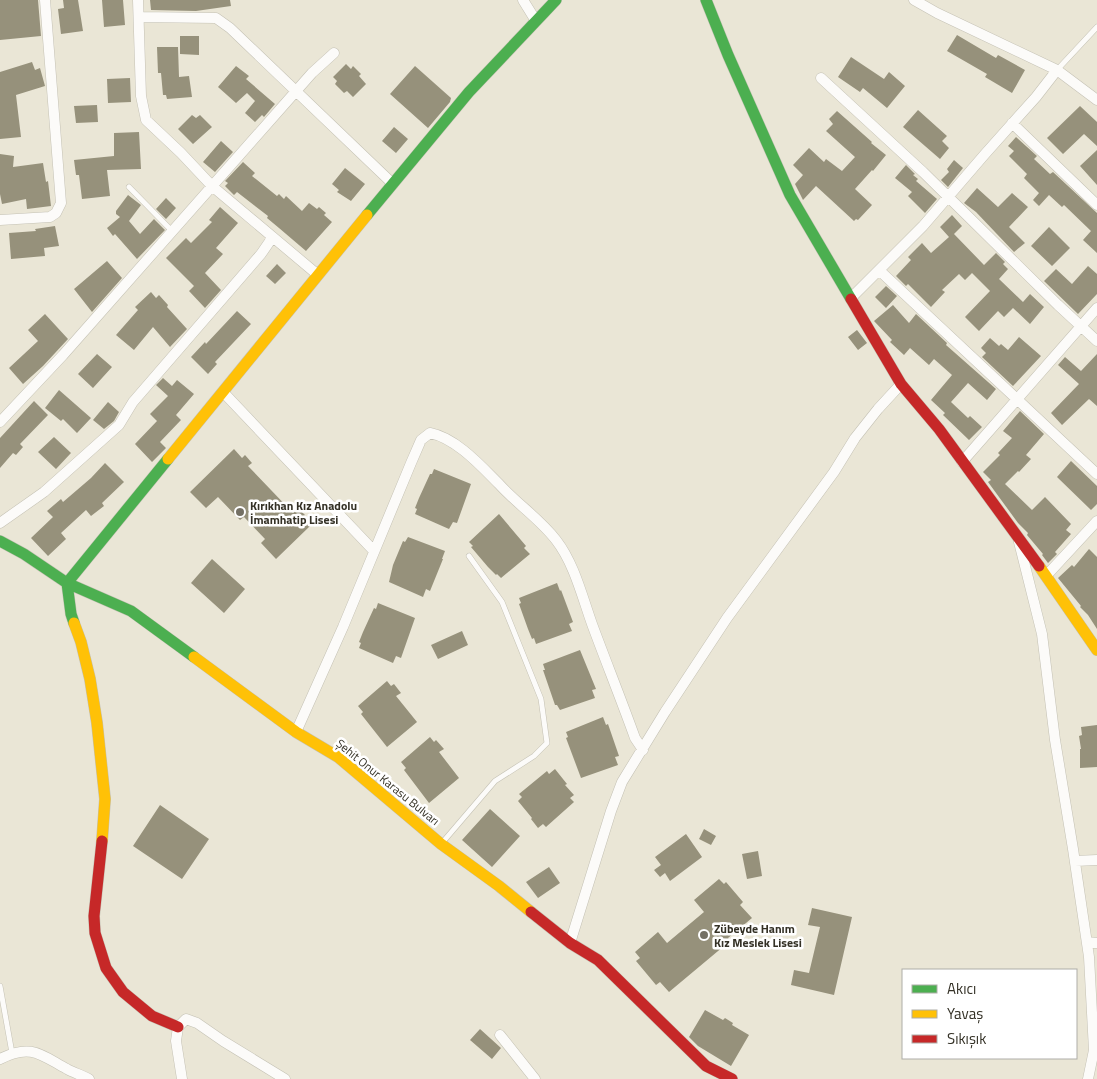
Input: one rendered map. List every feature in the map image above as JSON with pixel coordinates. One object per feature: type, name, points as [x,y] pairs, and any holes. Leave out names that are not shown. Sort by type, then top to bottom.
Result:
[{"type":"street","points":[[0,220],[50,217],[56,213],[61,203],[45,0]]},
{"type":"street","points":[[138,0],[141,96],[146,120],[212,186],[272,238],[318,274]]},
{"type":"street","points":[[523,0],[536,21]]},
{"type":"street","points":[[178,1027],[152,1016],[123,992],[106,968],[95,933],[94,916],[105,799],[90,679],[81,642],[71,614],[67,583],[318,274],[469,92],[556,0]]},
{"type":"street","points":[[706,0],[728,55],[790,195],[902,384],[939,429],[1046,576],[1097,650]]},
{"type":"street","points":[[914,0],[937,13],[1057,70],[1097,100]]},
{"type":"street","points":[[139,17],[216,18],[230,28],[393,184]]},
{"type":"street","points":[[0,422],[63,355],[312,73],[334,54]]},
{"type":"street","points":[[851,298],[880,271],[949,198],[1057,70]]},
{"type":"street","points":[[821,78],[949,198],[1080,327],[1097,341]]},
{"type":"street","points":[[1012,123],[1097,205]]},
{"type":"street","points":[[0,523],[44,492],[119,424],[133,402],[261,254],[272,238]]},
{"type":"street","points":[[880,271],[1097,474]]},
{"type":"street","points":[[962,462],[1097,308]]},
{"type":"street","points":[[570,944],[611,811],[622,782],[665,712],[727,618],[834,472],[855,438],[878,409],[902,384]]},
{"type":"street","points":[[223,392],[374,552]]},
{"type":"street","points":[[296,732],[343,627],[410,463],[421,440],[430,433],[440,435],[476,460],[556,539],[576,580],[635,738],[643,750]]},
{"type":"street","points":[[1046,576],[1097,521]]},
{"type":"street","points":[[1017,538],[1042,634],[1055,740],[1075,861],[1092,943],[1095,1050],[1088,1079]]},
{"type":"street","name":"Şehit Onur Karasu Bulvarı","points":[[0,541],[24,554],[67,583],[131,612],[296,732],[338,757],[441,844],[499,886],[570,944],[598,960],[706,1066],[732,1079]]},
{"type":"street","points":[[1075,861],[1097,860]]},
{"type":"street","points":[[182,1079],[176,1040],[178,1027],[186,1019],[197,1023],[286,1079]]},
{"type":"street","points":[[500,1035],[535,1079]]},
{"type":"street","points":[[0,1059],[12,1053],[30,1052],[46,1056],[68,1070],[89,1079]]},
{"type":"lane","points":[[1057,70],[1097,27]]},
{"type":"lane","points":[[130,187],[172,231]]},
{"type":"lane","points":[[441,844],[495,782],[534,756],[547,743],[541,699],[502,602],[469,556]]},
{"type":"lane","points":[[0,986],[12,1053]]},
{"type":"building","points":[[0,0],[38,0],[41,36],[0,40]]},
{"type":"building","points":[[63,0],[78,0],[83,31],[61,34],[58,9],[64,8]]},
{"type":"building","points":[[102,0],[123,0],[125,25],[104,27]]},
{"type":"building","points":[[150,0],[230,0],[231,6],[196,11],[151,10]]},
{"type":"building","points":[[957,35],[996,58],[998,55],[1025,70],[1012,93],[985,77],[987,74],[947,51]]},
{"type":"building","points":[[180,36],[199,36],[199,55],[180,54]]},
{"type":"building","points":[[157,47],[178,47],[179,77],[189,76],[192,97],[167,99],[166,95],[163,95],[161,73],[158,73]]},
{"type":"building","points":[[851,57],[884,79],[889,72],[905,86],[887,108],[863,88],[860,92],[838,77]]},
{"type":"building","points":[[32,62],[35,70],[40,68],[45,86],[16,95],[21,137],[0,139],[0,72]]},
{"type":"building","points":[[346,64],[351,69],[353,66],[361,74],[359,76],[366,84],[353,97],[347,91],[344,93],[335,84],[337,81],[333,77]]},
{"type":"building","points":[[236,66],[249,76],[246,79],[275,104],[264,117],[262,115],[255,122],[245,113],[255,101],[247,93],[236,103],[218,87]]},
{"type":"building","points":[[415,66],[451,98],[450,102],[428,128],[390,94]]},
{"type":"building","points":[[130,78],[131,102],[108,103],[107,79]]},
{"type":"building","points":[[97,105],[98,122],[76,123],[74,106]]},
{"type":"building","points":[[1080,106],[1097,122],[1097,146],[1084,134],[1063,154],[1047,138]]},
{"type":"building","points":[[918,110],[947,136],[942,141],[949,148],[940,159],[903,127]]},
{"type":"building","points":[[837,111],[886,155],[855,189],[872,205],[858,220],[854,221],[816,186],[803,200],[795,184],[803,175],[793,165],[809,148],[824,162],[826,159],[842,171],[855,157],[826,131],[833,124],[829,119]]},
{"type":"building","points":[[192,115],[196,118],[200,115],[212,127],[193,144],[178,129]]},
{"type":"building","points":[[394,127],[408,139],[396,153],[382,141]]},
{"type":"building","points":[[139,132],[141,169],[107,170],[110,196],[82,199],[79,175],[76,175],[74,160],[114,156],[114,133]]},
{"type":"building","points":[[1016,137],[1037,156],[1034,159],[1050,174],[1053,172],[1097,213],[1097,253],[1083,240],[1091,231],[1064,205],[1062,207],[1049,195],[1039,206],[1033,200],[1039,193],[1024,178],[1027,174],[1009,156],[1014,151],[1008,146]]},
{"type":"building","points":[[221,141],[233,152],[215,172],[203,162]]},
{"type":"building","points":[[1097,150],[1097,185],[1080,166]]},
{"type":"building","points":[[0,154],[14,156],[13,167],[43,163],[46,182],[48,181],[51,206],[27,209],[26,199],[2,204],[0,194]]},
{"type":"building","points":[[954,160],[963,168],[948,187],[941,180],[949,172],[947,169]]},
{"type":"building","points":[[243,162],[255,173],[252,176],[277,196],[279,194],[284,199],[286,196],[302,211],[309,203],[317,209],[319,207],[326,213],[324,215],[332,222],[306,251],[267,218],[268,216],[237,192],[234,195],[225,186],[228,183],[225,181]]},
{"type":"building","points":[[906,165],[915,174],[913,175],[918,179],[916,181],[937,199],[925,213],[908,196],[912,192],[895,178]]},
{"type":"building","points":[[345,168],[365,184],[351,201],[337,192],[339,190],[332,184]]},
{"type":"building","points":[[977,188],[998,207],[1012,193],[1028,207],[1009,227],[1025,243],[1014,252],[976,212],[964,203]]},
{"type":"building","points":[[128,195],[141,205],[129,221],[140,234],[154,219],[165,230],[137,259],[115,234],[113,236],[107,228],[120,217],[116,214],[116,211]]},
{"type":"building","points":[[166,198],[176,208],[166,219],[156,209]]},
{"type":"building","points":[[220,207],[238,223],[216,248],[223,254],[205,273],[221,290],[205,308],[189,291],[194,286],[166,258],[186,238],[191,243],[212,222],[209,220]]},
{"type":"building","points":[[952,215],[962,226],[954,234],[984,265],[996,253],[1005,262],[1003,264],[1008,269],[999,279],[1023,302],[1030,294],[1044,307],[1030,324],[1013,308],[1004,317],[998,311],[979,331],[965,317],[990,291],[972,273],[965,280],[959,274],[942,290],[945,292],[931,307],[908,284],[906,286],[896,276],[911,260],[908,257],[922,243],[931,253],[949,237],[940,227]]},
{"type":"building","points":[[55,226],[59,246],[44,248],[45,256],[11,259],[9,233],[36,231],[35,229]]},
{"type":"building","points":[[1049,227],[1070,248],[1052,266],[1031,246]]},
{"type":"building","points":[[107,261],[122,278],[92,312],[74,289]]},
{"type":"building","points":[[277,264],[286,273],[275,284],[266,276]]},
{"type":"building","points":[[1088,266],[1097,274],[1097,294],[1078,314],[1044,281],[1056,269],[1072,284]]},
{"type":"building","points":[[886,286],[897,296],[886,308],[875,297]]},
{"type":"building","points":[[151,292],[156,298],[159,295],[187,329],[170,347],[153,327],[134,350],[116,335],[138,310],[135,307]]},
{"type":"building","points":[[893,305],[909,323],[916,314],[947,343],[946,345],[996,389],[987,400],[968,383],[951,402],[968,418],[970,416],[982,427],[969,440],[943,415],[945,413],[931,400],[952,375],[934,359],[929,365],[910,348],[904,355],[890,342],[892,340],[874,321]]},
{"type":"building","points":[[237,311],[251,324],[215,362],[217,364],[208,374],[191,357]]},
{"type":"building","points":[[45,314],[68,339],[23,384],[9,368],[38,341],[28,330]]},
{"type":"building","points":[[857,330],[867,343],[858,350],[848,337]]},
{"type":"building","points":[[1019,337],[1041,356],[1013,386],[982,357],[986,353],[981,348],[990,338],[999,346],[1001,344],[1008,350]]},
{"type":"building","points":[[97,354],[112,367],[93,388],[78,374]]},
{"type":"building","points":[[1097,354],[1097,406],[1089,399],[1062,425],[1051,413],[1079,384],[1058,365],[1065,357],[1081,371]]},
{"type":"building","points":[[163,378],[172,386],[177,380],[194,394],[176,415],[181,420],[160,442],[166,448],[152,462],[135,444],[157,421],[150,414],[168,396],[156,385]]},
{"type":"building","points":[[59,390],[91,418],[77,433],[63,419],[61,421],[45,408]]},
{"type":"building","points":[[34,401],[48,415],[20,444],[23,447],[16,455],[13,453],[0,468],[0,438]]},
{"type":"building","points":[[108,402],[119,412],[114,421],[104,429],[93,420]]},
{"type":"building","points":[[1020,411],[1044,434],[1026,455],[1031,459],[1005,484],[1032,510],[1045,497],[1071,524],[1066,530],[1071,534],[1048,563],[1027,535],[1028,533],[1018,523],[988,482],[991,480],[983,472],[1000,455],[998,453],[1012,438],[1003,431]]},
{"type":"building","points":[[54,437],[71,453],[56,469],[38,452]]},
{"type":"building","name":"Kırıkhan Kız Anadolu İmamhatip Lisesi","points":[[234,449],[242,458],[245,455],[252,463],[248,466],[293,513],[298,508],[305,515],[302,517],[310,526],[276,559],[261,543],[265,539],[244,517],[240,520],[218,497],[206,508],[190,492]]},
{"type":"building","points":[[1071,461],[1097,486],[1097,504],[1091,510],[1057,477]]},
{"type":"building","points":[[105,463],[124,482],[102,503],[104,506],[91,516],[86,510],[61,533],[66,539],[48,556],[31,538],[53,517],[47,511],[61,499],[63,502]]},
{"type":"building","points":[[434,469],[471,484],[457,523],[453,522],[449,529],[415,514],[419,498]]},
{"type":"building","points":[[499,514],[526,546],[524,548],[530,554],[501,578],[488,567],[469,542]]},
{"type":"building","points":[[408,537],[445,551],[430,591],[426,589],[423,597],[389,582],[393,565],[403,541],[405,542]]},
{"type":"building","points":[[1089,549],[1097,557],[1097,629],[1058,578],[1072,565],[1074,567]]},
{"type":"building","points":[[212,559],[245,589],[224,613],[191,583]]},
{"type":"building","points":[[557,583],[573,622],[569,624],[572,631],[536,644],[528,629],[519,604],[521,603],[519,598]]},
{"type":"building","points":[[378,603],[415,618],[401,658],[396,656],[393,663],[359,648],[363,632]]},
{"type":"building","points":[[462,631],[468,645],[438,659],[431,645]]},
{"type":"building","points":[[580,650],[596,689],[592,690],[595,698],[560,710],[555,705],[543,670],[545,670],[543,664]]},
{"type":"building","points":[[387,681],[391,686],[394,684],[401,693],[396,696],[417,722],[387,747],[361,714],[363,712],[358,706]]},
{"type":"building","points":[[603,717],[606,725],[608,724],[619,756],[615,757],[618,765],[581,778],[566,738],[568,737],[566,732]]},
{"type":"building","points":[[1097,725],[1097,767],[1080,768],[1081,749],[1079,736],[1082,735],[1081,727]]},
{"type":"building","points":[[430,737],[434,742],[436,740],[444,749],[439,752],[459,778],[429,803],[404,770],[406,768],[401,762]]},
{"type":"building","points":[[555,769],[574,795],[570,798],[574,802],[546,827],[543,824],[538,828],[518,801],[522,797],[519,794],[547,771],[549,774]]},
{"type":"building","points":[[160,805],[209,839],[182,879],[133,846]]},
{"type":"building","points":[[490,809],[520,836],[492,867],[462,840]]},
{"type":"building","points":[[704,829],[716,836],[711,845],[699,839]]},
{"type":"building","points":[[686,834],[702,857],[670,881],[665,873],[660,877],[654,870],[661,865],[655,857]]},
{"type":"building","points":[[758,851],[762,876],[747,879],[742,854]]},
{"type":"building","points":[[549,867],[560,883],[538,898],[526,882]]},
{"type":"building","name":"Zübeyde Hanım Kız Meslek Lisesi","points":[[719,879],[724,884],[726,882],[743,902],[740,905],[752,918],[728,938],[730,941],[669,992],[660,982],[656,985],[636,961],[640,958],[635,952],[658,932],[667,943],[704,912],[694,900]]},
{"type":"building","points":[[812,908],[852,917],[834,995],[791,985],[794,970],[809,973],[820,927],[808,925]]},
{"type":"building","points":[[705,1010],[723,1020],[725,1018],[733,1023],[732,1025],[749,1035],[731,1066],[698,1046],[689,1037]]},
{"type":"building","points":[[480,1029],[501,1048],[492,1059],[470,1040]]},
{"type":"traffic: fast","points":[[367,215],[469,92],[556,0]]},
{"type":"traffic: fast","points":[[706,0],[728,55],[790,195],[851,299]]},
{"type":"traffic: fast","points":[[74,623],[67,583],[168,459]]},
{"type":"traffic: fast","points":[[0,541],[24,554],[67,583],[131,611],[194,657]]},
{"type":"traffic: slow","points":[[168,459],[367,215]]},
{"type":"traffic: slow","points":[[1039,566],[1097,650]]},
{"type":"traffic: slow","points":[[74,623],[81,642],[90,679],[97,723],[105,799],[102,841]]},
{"type":"traffic: slow","points":[[194,657],[296,732],[338,757],[441,844],[531,912]]},
{"type":"traffic: jam","points":[[851,299],[901,384],[939,429],[1039,566]]},
{"type":"traffic: jam","points":[[102,841],[94,916],[95,933],[106,968],[123,992],[152,1016],[178,1027]]},
{"type":"traffic: jam","points":[[531,912],[570,943],[598,960],[706,1066],[732,1079]]},
{"type":"place","name":"Kırıkhan Kız Anadolu İmamhatip Lisesi","points":[[240,512]]},
{"type":"place","name":"Zübeyde Hanım Kız Meslek Lisesi","points":[[704,935]]}]
